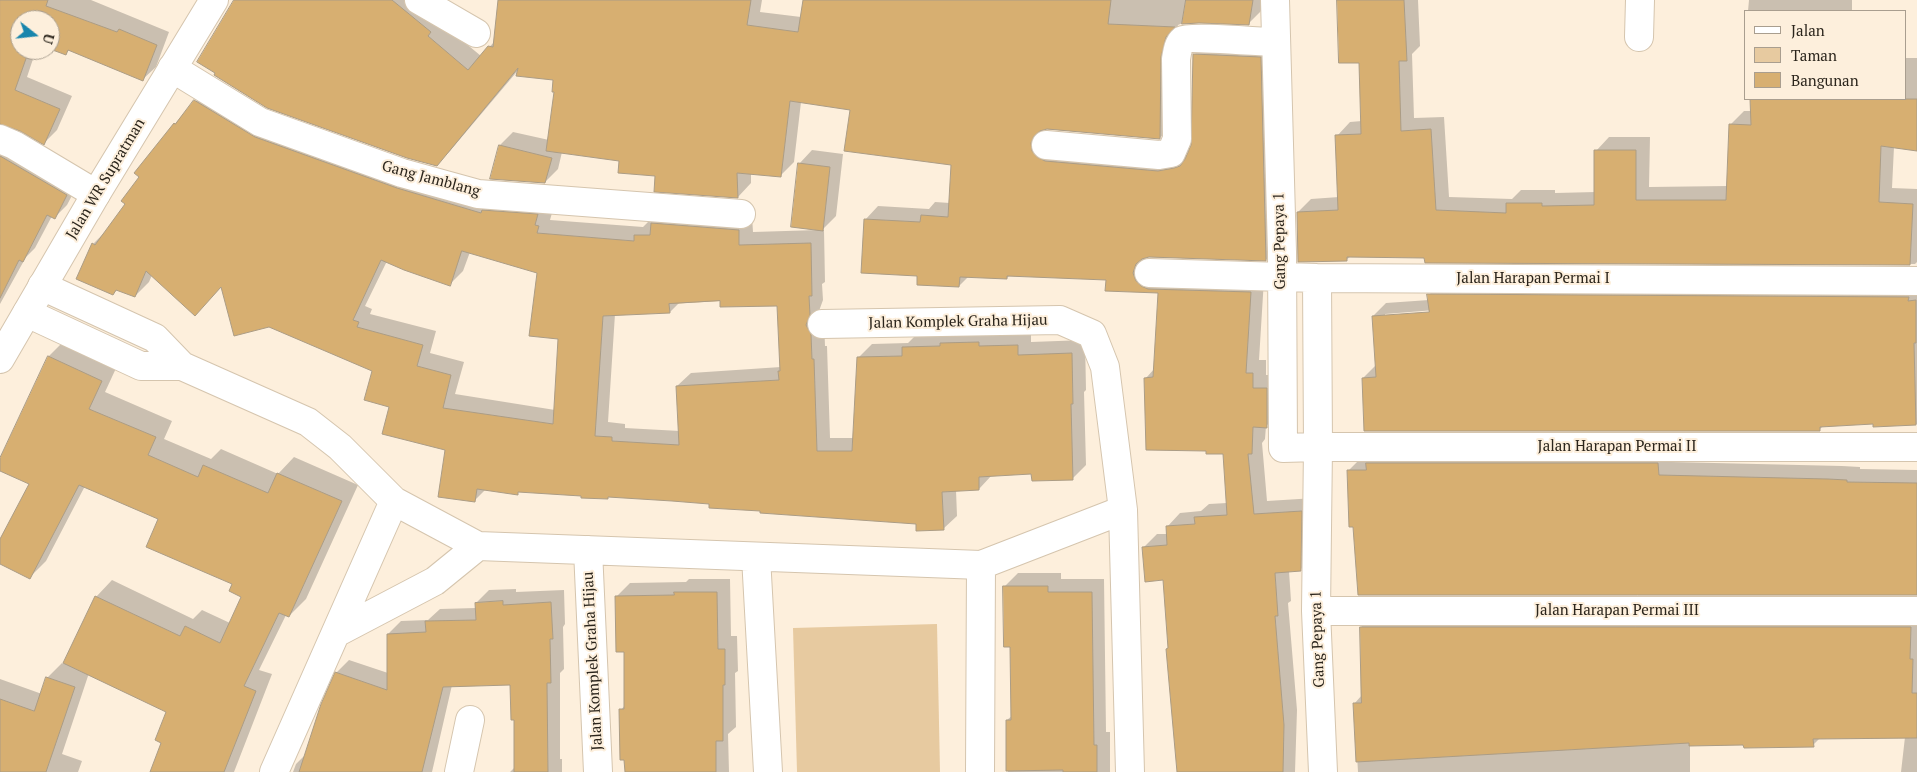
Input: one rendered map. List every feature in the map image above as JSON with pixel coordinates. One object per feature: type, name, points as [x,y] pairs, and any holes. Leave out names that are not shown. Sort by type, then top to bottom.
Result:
[{"type":"street","name":"Jalan WR Supratman","points":[[0,359],[96,194],[214,0]]},
{"type":"street","points":[[419,0],[476,33]]},
{"type":"street","name":"Gang Pepaya 1","points":[[1274,0],[1282,252],[1283,448],[1318,447]]},
{"type":"street","points":[[1639,37],[1640,0]]},
{"type":"street","points":[[1046,145],[1159,155],[1171,153],[1178,139],[1176,59],[1178,48],[1182,41],[1206,39],[1275,42]]},
{"type":"street","name":"Gang Jamblang","points":[[172,68],[260,122],[402,173],[478,194],[741,214]]},
{"type":"street","points":[[0,139],[14,145],[96,194]]},
{"type":"street","name":"Jalan Harapan Permai I","points":[[1149,273],[1317,278],[1917,281]]},
{"type":"street","name":"Gang Pepaya 1","points":[[1317,278],[1318,447],[1316,611],[1323,772]]},
{"type":"street","name":"Jalan Komplek Graha Hijau","points":[[42,286],[155,338],[182,366],[308,422],[340,447],[394,501],[478,546],[981,565],[1123,510]]},
{"type":"street","name":"Jalan Komplek Graha Hijau","points":[[27,313],[141,366],[182,366]]},
{"type":"street","name":"Jalan Komplek Graha Hijau","points":[[822,324],[1060,320],[1092,334],[1105,367],[1123,510],[1130,772]]},
{"type":"street","name":"Jalan Harapan Permai II","points":[[1318,447],[1917,447]]},
{"type":"street","points":[[274,772],[394,501]]},
{"type":"street","points":[[336,633],[435,581],[478,546]]},
{"type":"street","name":"Jalan Komplek Graha Hijau","points":[[588,550],[598,772]]},
{"type":"street","points":[[756,556],[768,772]]},
{"type":"street","points":[[980,772],[981,565]]},
{"type":"street","name":"Jalan Harapan Permai III","points":[[1316,611],[1917,611]]},
{"type":"street","points":[[459,772],[470,720]]},
{"type":"green space","points":[[937,624],[940,772],[797,772],[793,628]]},
{"type":"building","points":[[0,0],[48,0],[46,6],[57,10],[10,10],[10,60],[26,60],[15,90],[60,109],[44,145],[20,131],[0,124]]},
{"type":"building","points":[[234,0],[392,0],[431,32],[428,36],[468,70],[488,46],[493,47],[498,0],[751,0],[747,25],[798,32],[803,0],[1111,0],[1108,24],[1175,27],[1166,37],[1161,57],[1160,139],[1047,129],[1040,131],[1034,136],[1031,143],[1032,151],[1037,157],[1045,161],[1158,171],[1180,166],[1191,145],[1193,54],[1261,57],[1266,261],[1149,257],[1142,259],[1136,264],[1133,273],[1136,281],[1148,289],[1251,292],[1246,373],[1253,373],[1253,388],[1267,388],[1267,428],[1253,427],[1252,454],[1248,454],[1254,514],[1302,511],[1301,571],[1275,573],[1278,616],[1275,616],[1284,725],[1283,772],[1177,772],[1166,649],[1168,648],[1163,580],[1145,582],[1142,547],[1167,545],[1166,526],[1195,524],[1194,517],[1227,515],[1223,454],[1206,454],[1206,451],[1146,450],[1144,378],[1153,377],[1158,293],[1105,291],[1106,280],[1007,276],[1007,279],[960,277],[959,287],[917,285],[917,276],[861,273],[864,219],[920,222],[921,215],[948,217],[951,165],[844,151],[850,110],[790,101],[781,177],[737,173],[738,198],[654,192],[655,176],[618,173],[619,161],[546,151],[554,92],[552,92],[553,80],[516,76],[518,68],[437,166],[407,158],[267,108],[214,75],[215,73],[197,62]]},
{"type":"building","points":[[1186,0],[1253,0],[1249,25],[1182,24]]},
{"type":"building","points":[[1337,0],[1404,0],[1407,61],[1399,61],[1401,131],[1431,129],[1436,210],[1506,213],[1506,203],[1542,203],[1542,206],[1594,205],[1594,150],[1636,150],[1636,200],[1726,200],[1729,124],[1751,125],[1750,100],[1917,99],[1917,151],[1881,146],[1879,202],[1913,204],[1910,265],[1425,263],[1424,258],[1347,257],[1347,261],[1298,262],[1297,212],[1338,210],[1335,135],[1361,134],[1359,63],[1339,63]]},
{"type":"building","points":[[60,11],[117,32],[119,29],[157,45],[143,81],[68,50],[66,55],[60,53]]},
{"type":"building","points":[[194,100],[255,137],[397,188],[481,213],[482,210],[538,214],[535,225],[539,226],[537,233],[634,241],[634,235],[650,235],[651,223],[739,230],[739,245],[811,243],[812,296],[809,296],[810,315],[806,325],[811,334],[812,359],[814,359],[817,451],[852,451],[857,357],[902,356],[902,347],[940,346],[940,343],[979,342],[979,346],[1018,345],[1018,355],[1072,353],[1073,480],[1032,481],[1031,474],[979,477],[979,490],[942,492],[944,530],[916,531],[916,524],[760,513],[760,511],[709,508],[709,504],[672,501],[608,497],[608,499],[581,498],[581,496],[518,492],[518,495],[477,489],[475,502],[438,497],[445,450],[382,434],[389,407],[364,400],[372,371],[269,327],[234,336],[221,287],[195,316],[146,271],[135,297],[116,290],[113,295],[76,279],[92,243],[95,245],[125,204],[121,201],[139,177],[134,173]],"holes":[[[462,251],[537,273],[529,336],[558,339],[553,424],[443,408],[451,375],[417,366],[423,345],[357,327],[359,322],[353,320],[381,260],[450,286]],[[720,301],[720,307],[777,306],[779,380],[676,386],[679,445],[612,441],[612,437],[595,436],[603,316],[670,313],[669,304]]]},
{"type":"building","points":[[499,145],[552,158],[545,183],[490,179]]},
{"type":"building","points":[[0,156],[67,195],[55,219],[47,215],[23,262],[19,260],[0,298]]},
{"type":"building","points":[[798,163],[830,167],[823,231],[791,227]]},
{"type":"building","points":[[1427,294],[1909,297],[1908,301],[1916,300],[1916,343],[1914,343],[1916,425],[1873,427],[1873,424],[1820,427],[1820,431],[1364,431],[1362,378],[1376,377],[1372,316],[1429,312]]},
{"type":"building","points":[[48,356],[102,381],[89,409],[156,437],[148,455],[198,477],[203,465],[268,493],[277,473],[342,501],[289,617],[279,613],[244,686],[256,691],[224,772],[150,772],[161,743],[155,740],[166,712],[63,663],[95,596],[180,636],[185,626],[220,643],[241,597],[229,591],[232,584],[146,547],[158,519],[79,485],[30,579],[0,564],[0,539],[29,484],[0,471],[0,458]]},
{"type":"building","points":[[1366,463],[1658,463],[1659,475],[1917,483],[1917,595],[1358,595],[1353,527],[1349,527],[1347,470],[1366,470]]},
{"type":"building","points":[[1003,586],[1048,586],[1048,592],[1092,592],[1094,745],[1097,745],[1097,772],[1063,772],[1063,770],[1006,771],[1006,720],[1011,720],[1010,647],[1004,647]]},
{"type":"building","points":[[674,592],[717,592],[718,649],[725,649],[725,685],[723,685],[723,741],[716,741],[716,772],[625,772],[624,760],[620,760],[619,709],[624,709],[624,652],[616,652],[615,596],[674,595]]},
{"type":"building","points":[[503,601],[503,605],[551,602],[553,639],[550,639],[551,683],[547,683],[548,772],[514,772],[514,720],[511,720],[510,685],[443,687],[422,772],[299,772],[321,704],[335,672],[387,690],[387,634],[426,632],[425,621],[476,620],[475,603]]},
{"type":"building","points":[[1360,627],[1911,627],[1910,659],[1913,659],[1912,693],[1917,693],[1917,738],[1813,739],[1814,747],[1744,748],[1743,745],[1689,746],[1689,743],[1356,762],[1353,703],[1361,703]]},
{"type":"building","points":[[46,677],[75,687],[46,772],[0,772],[0,699],[34,711]]}]
